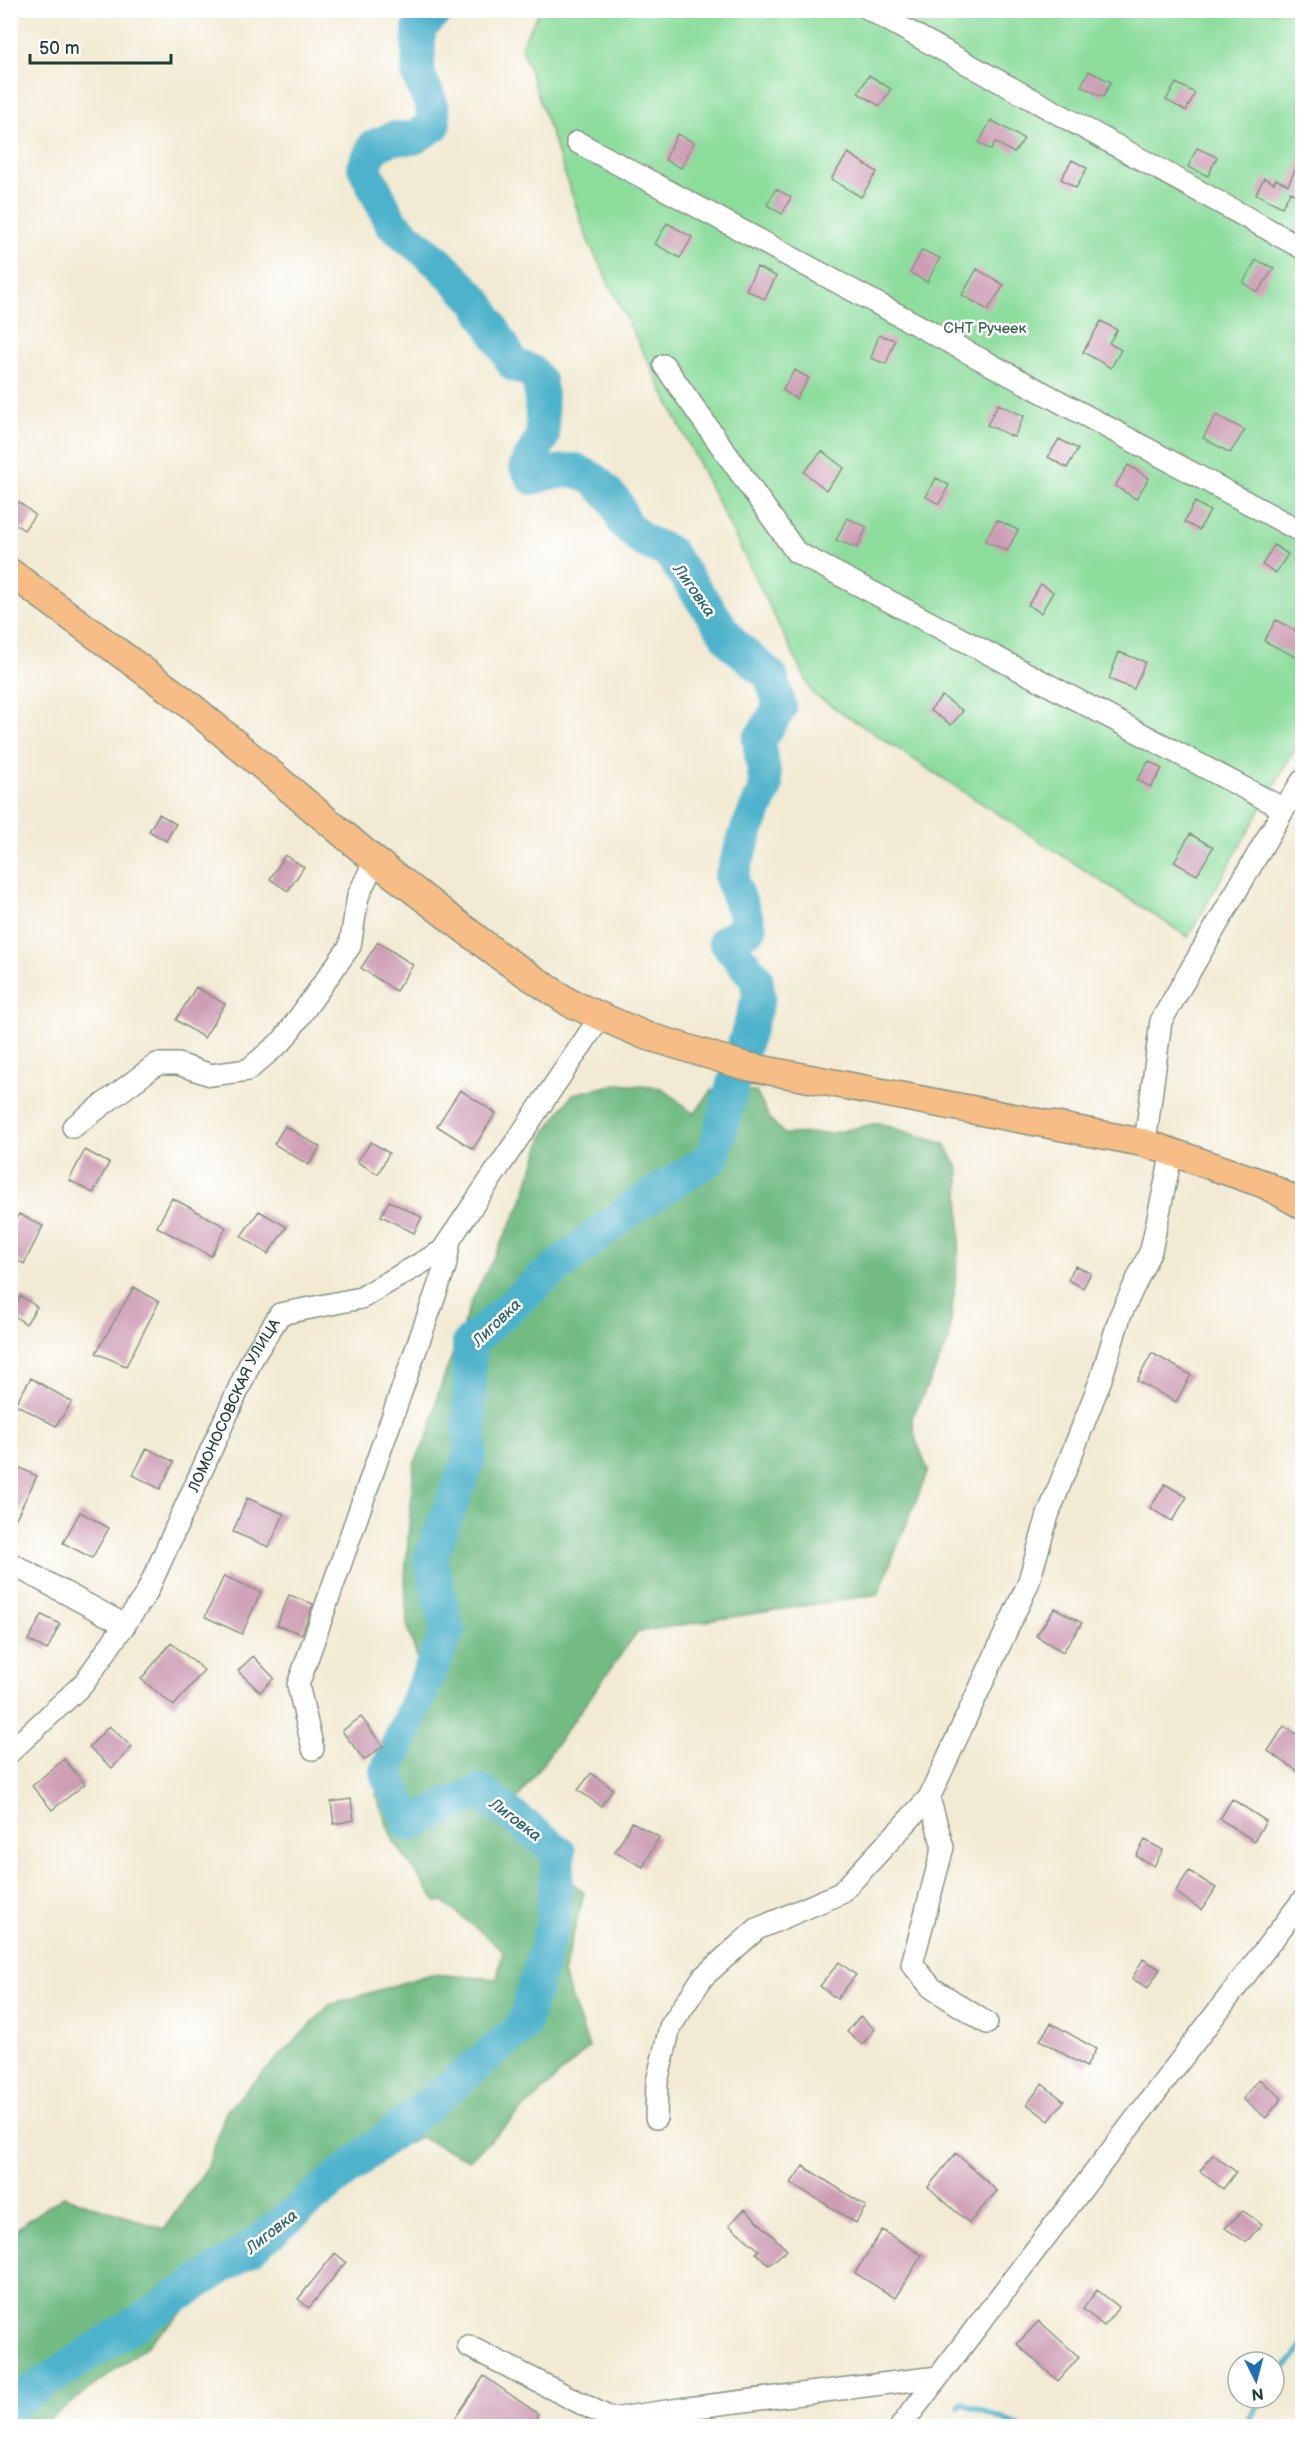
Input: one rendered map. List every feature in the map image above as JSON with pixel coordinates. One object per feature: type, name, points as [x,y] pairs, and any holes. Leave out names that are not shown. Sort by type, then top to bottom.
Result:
[{"type":"main road","points":[[10,572],[186,702],[375,860],[501,957],[570,1003],[644,1035],[745,1066],[1145,1143],[1264,1184],[1302,1205]]},
{"type":"street","points":[[870,10],[1302,249]]},
{"type":"street","points":[[577,142],[1302,532]]},
{"type":"street","points":[[664,364],[796,552],[1284,808]]},
{"type":"street","points":[[1145,1143],[1161,1022],[1284,808],[1302,781]]},
{"type":"street","points":[[73,1127],[157,1064],[178,1064],[211,1075],[248,1070],[283,1040],[350,946],[358,896],[375,860]]},
{"type":"street","name":"ЛОМОНОСОВСКАЯ УЛИЦА","points":[[10,1752],[84,1683],[146,1594],[253,1357],[280,1314],[361,1298],[442,1251],[601,1016]]},
{"type":"street","points":[[656,2118],[657,2082],[670,2027],[703,1977],[757,1929],[841,1893],[928,1798],[1028,1584],[1048,1515],[1101,1379],[1120,1316],[1151,1250],[1172,1152]]},
{"type":"street","points":[[313,1749],[298,1685],[445,1267],[450,1240]]},
{"type":"street","points":[[10,1563],[125,1625]]},
{"type":"street","points":[[928,1798],[943,1847],[912,1964],[932,1988],[987,2022]]},
{"type":"street","points":[[900,2427],[1302,1901]]},
{"type":"street","points":[[468,2346],[612,2419],[938,2377]]},
{"type":"green space","name":"СНТ Ручеек","points":[[540,10],[1302,11],[1302,737],[1188,937],[813,694],[588,241],[521,46]]},
{"type":"green space","points":[[617,1084],[662,1088],[694,1114],[712,1090],[756,1092],[770,1119],[784,1134],[832,1133],[878,1123],[945,1144],[959,1170],[960,1235],[949,1340],[912,1418],[915,1437],[928,1471],[878,1594],[637,1632],[502,1820],[584,1893],[563,1974],[589,2047],[469,2160],[420,2137],[329,2179],[144,2348],[40,2426],[11,2426],[11,2233],[63,2196],[164,2229],[208,2166],[226,2111],[330,2005],[431,1974],[497,1979],[503,1950],[443,1902],[437,1903],[393,1840],[376,1796],[377,1788],[425,1724],[428,1696],[407,1624],[405,1577],[414,1464],[431,1429],[438,1394],[472,1300],[520,1206],[545,1132],[573,1094]]},
{"type":"building","points":[[1089,71],[1111,82],[1103,97],[1081,86]]},
{"type":"building","points":[[869,75],[891,89],[880,106],[858,93]]},
{"type":"building","points":[[1176,83],[1195,93],[1186,111],[1166,100]]},
{"type":"building","points":[[991,120],[1024,139],[1014,153],[995,142],[991,150],[979,143]]},
{"type":"building","points":[[677,134],[694,142],[681,168],[665,160]]},
{"type":"building","points":[[1197,148],[1217,157],[1208,176],[1188,167]]},
{"type":"building","points":[[848,153],[877,172],[861,197],[831,179]]},
{"type":"building","points":[[1302,155],[1302,198],[1290,192],[1282,207],[1256,194],[1264,178],[1274,183],[1276,179],[1288,185]]},
{"type":"building","points":[[1072,160],[1087,168],[1076,188],[1061,179]]},
{"type":"building","points":[[776,189],[791,197],[782,214],[767,205]]},
{"type":"building","points":[[667,223],[692,237],[680,258],[655,244]]},
{"type":"building","points":[[922,250],[940,258],[927,282],[910,273]]},
{"type":"building","points":[[1256,260],[1274,268],[1258,292],[1243,283]]},
{"type":"building","points":[[757,267],[776,276],[765,299],[746,290]]},
{"type":"building","points":[[977,269],[1004,285],[988,310],[962,295]]},
{"type":"building","points":[[1101,321],[1117,330],[1109,343],[1121,350],[1111,368],[1083,352]]},
{"type":"building","points":[[879,335],[895,340],[886,364],[871,358]]},
{"type":"building","points":[[795,370],[809,378],[796,399],[782,390]]},
{"type":"building","points":[[998,404],[1024,416],[1014,437],[987,425]]},
{"type":"building","points":[[1216,415],[1245,430],[1230,453],[1203,438]]},
{"type":"building","points":[[1059,439],[1078,449],[1067,468],[1048,457]]},
{"type":"building","points":[[822,451],[844,468],[826,490],[804,472]]},
{"type":"building","points":[[1128,465],[1149,478],[1136,499],[1115,486]]},
{"type":"building","points":[[936,478],[949,485],[939,504],[926,497]]},
{"type":"building","points":[[10,495],[35,515],[24,530],[10,520]]},
{"type":"building","points":[[1195,502],[1210,511],[1199,530],[1184,522]]},
{"type":"building","points":[[847,518],[867,527],[857,548],[836,540]]},
{"type":"building","points":[[997,520],[1018,530],[1007,551],[985,541]]},
{"type":"building","points":[[1274,545],[1288,554],[1276,573],[1262,565]]},
{"type":"building","points":[[1041,584],[1053,592],[1041,613],[1028,605]]},
{"type":"building","points":[[1276,620],[1302,634],[1302,660],[1264,641]]},
{"type":"building","points":[[1119,652],[1145,662],[1134,689],[1109,679]]},
{"type":"building","points":[[942,696],[963,711],[951,725],[930,710]]},
{"type":"building","points":[[1149,761],[1162,769],[1151,787],[1137,780]]},
{"type":"building","points":[[159,814],[176,824],[166,841],[149,831]]},
{"type":"building","points":[[1190,834],[1213,847],[1197,875],[1174,862]]},
{"type":"building","points":[[285,855],[304,867],[288,891],[270,879]]},
{"type":"building","points":[[378,942],[413,965],[396,991],[361,968]]},
{"type":"building","points":[[196,987],[225,1004],[204,1038],[176,1020]]},
{"type":"building","points":[[460,1090],[496,1113],[473,1149],[437,1126]]},
{"type":"building","points":[[285,1126],[320,1147],[309,1165],[274,1144]]},
{"type":"building","points":[[371,1142],[389,1153],[378,1174],[357,1162]]},
{"type":"building","points":[[85,1150],[109,1163],[93,1193],[69,1180]]},
{"type":"building","points":[[172,1198],[226,1227],[211,1256],[157,1227]]},
{"type":"building","points":[[389,1201],[422,1217],[414,1233],[381,1216]]},
{"type":"building","points":[[259,1211],[287,1227],[268,1254],[241,1236]]},
{"type":"building","points":[[19,1214],[43,1226],[24,1264],[10,1257],[10,1230]]},
{"type":"building","points":[[1075,1266],[1091,1273],[1083,1288],[1068,1280]]},
{"type":"building","points":[[134,1287],[159,1302],[126,1366],[96,1353]]},
{"type":"building","points":[[21,1296],[37,1307],[26,1324],[10,1313]]},
{"type":"building","points":[[1152,1353],[1191,1375],[1176,1402],[1137,1381]]},
{"type":"building","points":[[31,1378],[72,1402],[56,1426],[15,1404]]},
{"type":"building","points":[[147,1448],[174,1462],[160,1489],[133,1475]]},
{"type":"building","points":[[10,1463],[37,1476],[10,1530]]},
{"type":"building","points":[[1165,1484],[1187,1497],[1172,1521],[1150,1508]]},
{"type":"building","points":[[247,1498],[284,1514],[269,1547],[233,1532]]},
{"type":"building","points":[[80,1512],[109,1528],[92,1558],[63,1543]]},
{"type":"building","points":[[224,1576],[261,1592],[242,1634],[205,1617]]},
{"type":"building","points":[[289,1595],[313,1604],[302,1634],[277,1625]]},
{"type":"building","points":[[1055,1608],[1082,1623],[1063,1652],[1036,1636]]},
{"type":"building","points":[[42,1615],[60,1624],[47,1650],[28,1640]]},
{"type":"building","points":[[171,1643],[204,1670],[174,1706],[141,1679]]},
{"type":"building","points":[[253,1656],[274,1678],[260,1692],[238,1671]]},
{"type":"building","points":[[361,1717],[383,1746],[364,1760],[342,1731]]},
{"type":"building","points":[[109,1726],[132,1747],[112,1768],[89,1747]]},
{"type":"building","points":[[1284,1726],[1302,1738],[1302,1774],[1268,1751]]},
{"type":"building","points":[[64,1759],[85,1784],[52,1810],[32,1786]]},
{"type":"building","points":[[591,1773],[613,1789],[601,1806],[578,1790]]},
{"type":"building","points":[[351,1799],[354,1820],[334,1824],[331,1802]]},
{"type":"building","points":[[1232,1799],[1266,1821],[1254,1841],[1220,1819]]},
{"type":"building","points":[[632,1822],[659,1837],[643,1867],[615,1852]]},
{"type":"building","points":[[1145,1840],[1163,1850],[1154,1866],[1136,1856]]},
{"type":"building","points":[[1189,1871],[1216,1888],[1202,1910],[1175,1892]]},
{"type":"building","points":[[1143,1959],[1160,1969],[1148,1988],[1132,1979]]},
{"type":"building","points":[[839,1962],[856,1975],[837,1999],[820,1986]]},
{"type":"building","points":[[860,2016],[875,2029],[862,2045],[847,2032]]},
{"type":"building","points":[[1051,2023],[1096,2049],[1086,2067],[1040,2040]]},
{"type":"building","points":[[1259,2079],[1282,2098],[1266,2118],[1243,2099]]},
{"type":"building","points":[[1042,2084],[1064,2101],[1049,2121],[1027,2104]]},
{"type":"building","points":[[956,2153],[997,2191],[969,2223],[928,2187]]},
{"type":"building","points":[[1213,2154],[1236,2172],[1223,2189],[1200,2171]]},
{"type":"building","points":[[803,2166],[866,2206],[856,2223],[791,2183]]},
{"type":"building","points":[[745,2209],[787,2250],[769,2265],[756,2253],[759,2250],[729,2225]]},
{"type":"building","points":[[1243,2211],[1262,2224],[1246,2242],[1225,2228]]},
{"type":"building","points":[[882,2230],[922,2255],[895,2298],[855,2273]]},
{"type":"building","points":[[335,2253],[346,2262],[309,2308],[298,2299]]},
{"type":"building","points":[[1097,2290],[1119,2307],[1104,2326],[1083,2309]]},
{"type":"building","points":[[1039,2321],[1079,2357],[1058,2381],[1017,2344]]},
{"type":"building","points":[[484,2376],[538,2414],[530,2427],[449,2427]]},
{"type":"waterway","name":"Лиговка","points":[[438,10],[419,28],[418,73],[432,106],[434,125],[414,138],[394,138],[374,146],[364,167],[392,224],[440,264],[477,302],[514,365],[531,371],[540,383],[543,436],[526,466],[533,478],[549,473],[576,470],[595,480],[616,502],[624,523],[642,540],[669,552],[733,644],[771,676],[780,708],[759,740],[766,787],[747,830],[731,878],[750,928],[725,941],[756,978],[759,996],[744,1045]]},
{"type":"waterway","name":"Лиговка","points":[[10,2405],[250,2249],[523,2027],[552,1926],[559,1852],[480,1791],[410,1824],[386,1772],[448,1630],[430,1559],[470,1456],[469,1343],[539,1281],[631,1209],[713,1157],[733,1084]]},
{"type":"waterway","points":[[1286,2368],[1302,2346]]},
{"type":"waterway","points":[[959,2407],[962,2403],[1019,2426]]},
{"type":"waterway","points":[[1243,2426],[1255,2410]]}]
